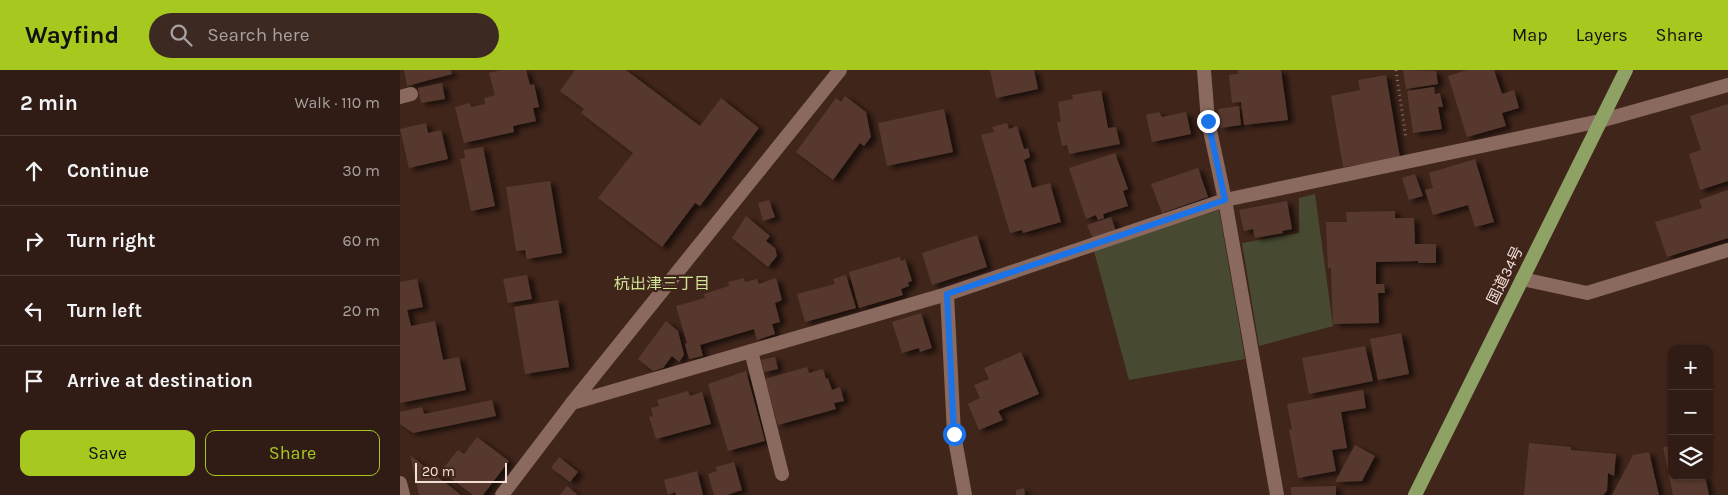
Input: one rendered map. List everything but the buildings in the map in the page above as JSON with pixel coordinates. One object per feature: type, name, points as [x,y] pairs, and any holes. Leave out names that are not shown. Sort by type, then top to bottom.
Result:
[{"type":"highway","name":"国道34号","points":[[1415,495],[1626,70]]},
{"type":"street","points":[[502,495],[572,403],[840,70]]},
{"type":"street","points":[[1204,70],[1208,121],[1225,200],[1277,495]]},
{"type":"street","points":[[572,403],[947,294],[1225,200],[1600,122],[1728,85]]},
{"type":"street","points":[[1522,279],[1587,293],[1728,250]]},
{"type":"street","points":[[947,294],[954,434],[965,495]]},
{"type":"street","points":[[751,351],[782,474]]},
{"type":"street","points":[[400,483],[403,495]]},
{"type":"path","points":[[1396,70],[1409,161]]},
{"type":"green space","points":[[1315,194],[1333,326],[1259,346],[1242,243],[1299,233],[1299,198]]},
{"type":"green space","points":[[1219,210],[1245,359],[1129,380],[1094,251]]},
{"type":"district","name":"杭出津三丁目","points":[[662,283]]},
{"type":"route","points":[[954,434],[947,294],[1225,200],[1208,121]]}]
